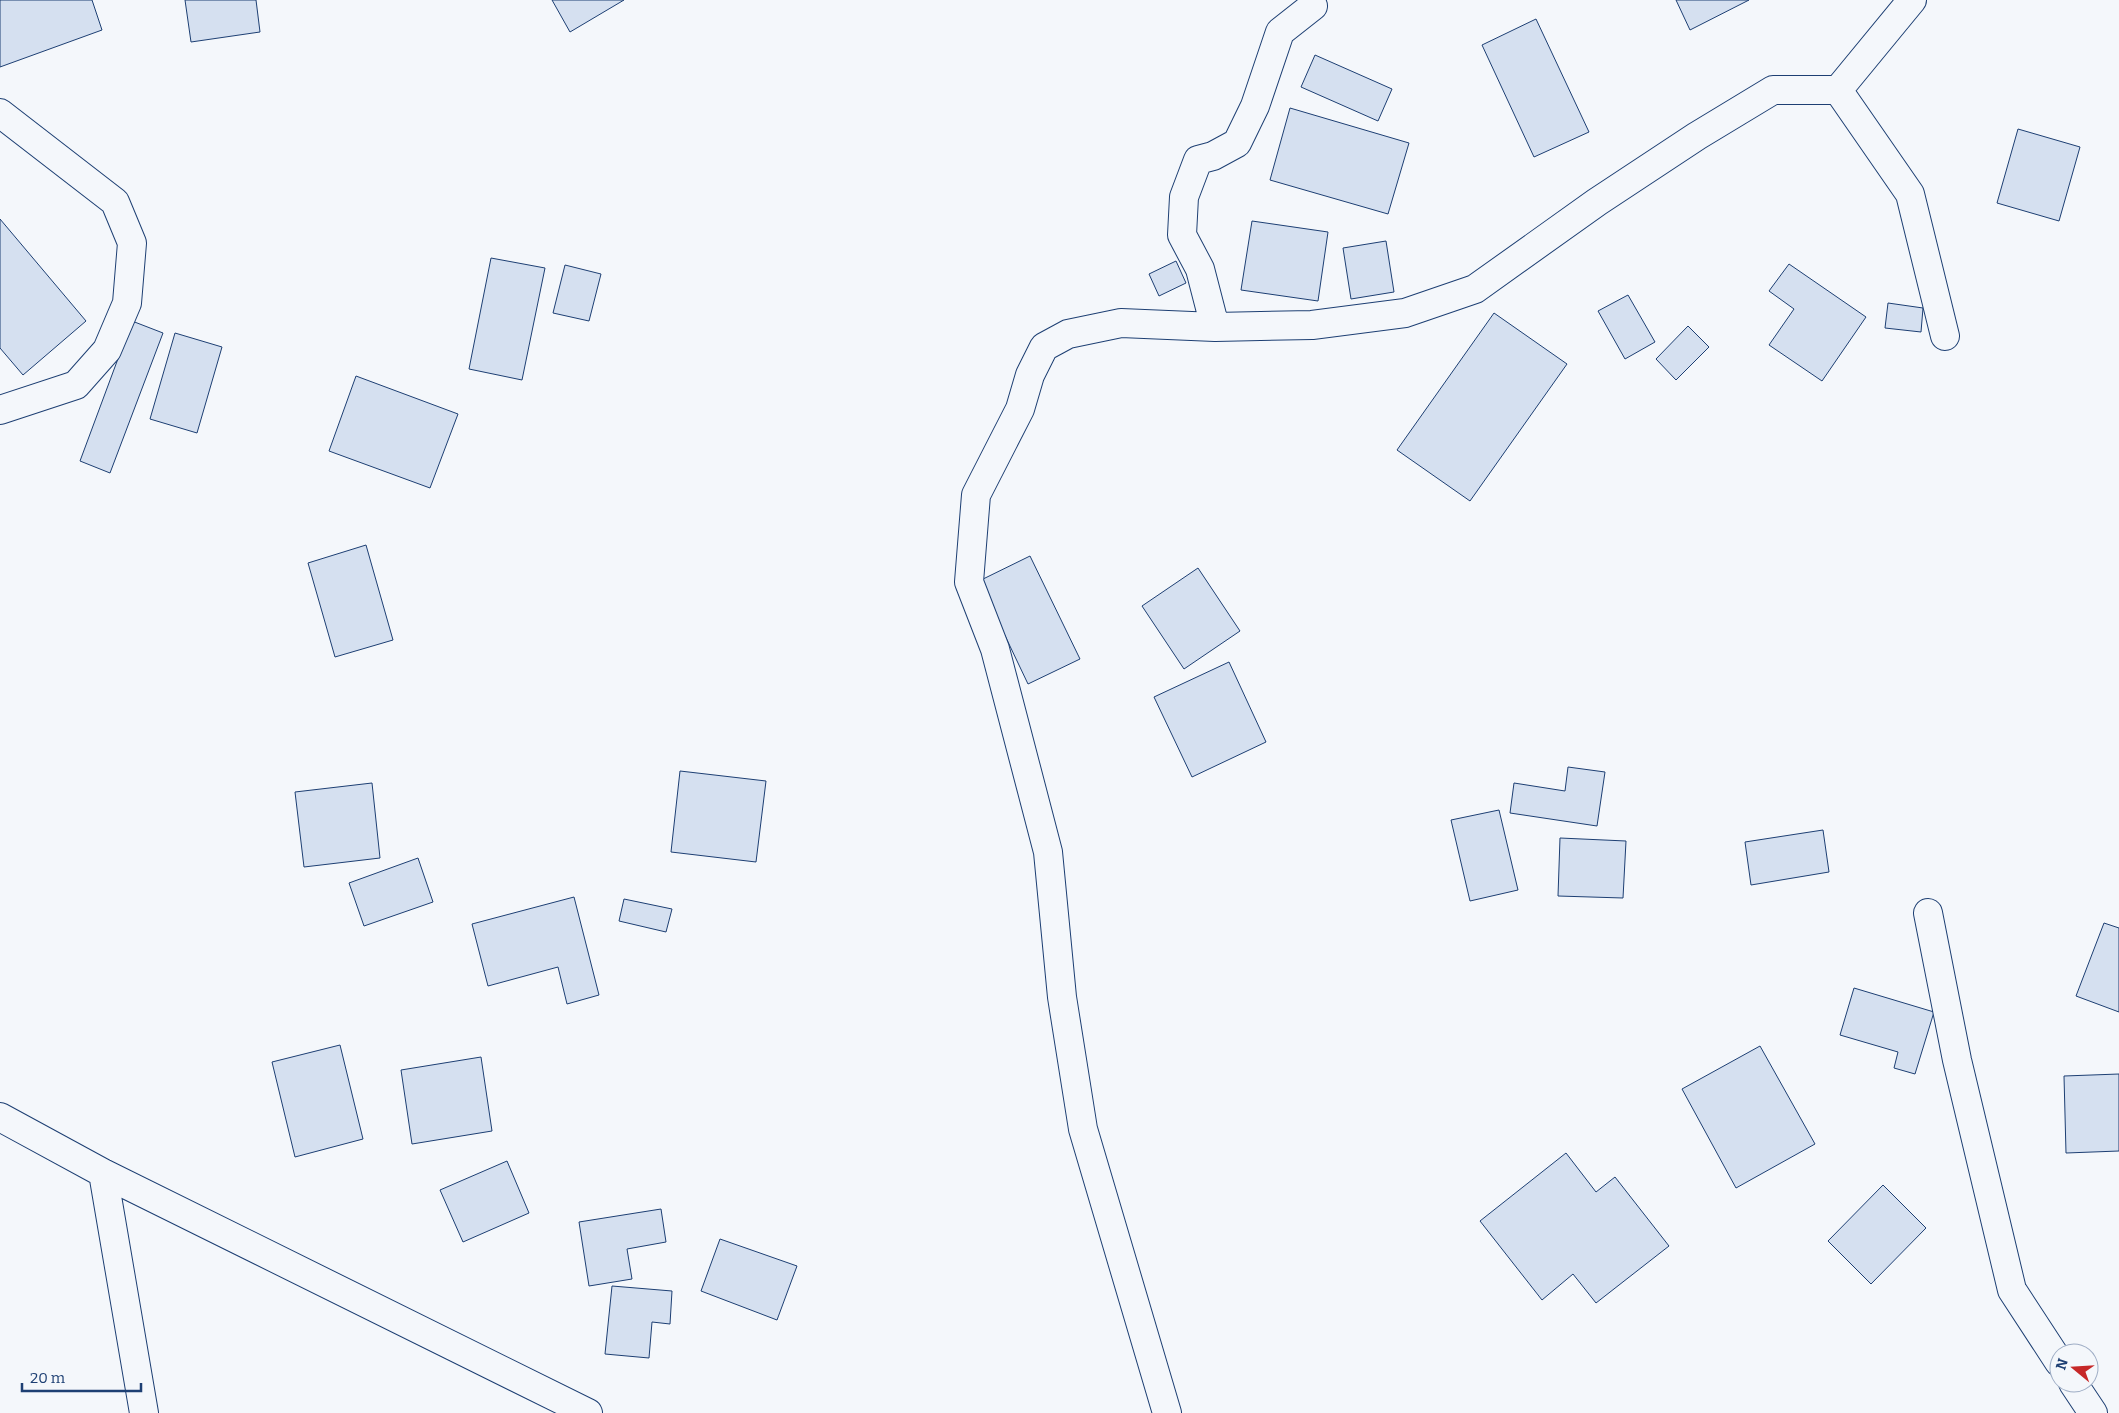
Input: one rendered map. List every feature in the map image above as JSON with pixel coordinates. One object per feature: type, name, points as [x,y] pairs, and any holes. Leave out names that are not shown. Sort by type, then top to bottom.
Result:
[{"type":"street","points":[[1838,90],[1912,0]]},
{"type":"street","points":[[1215,326],[1200,270],[1182,235],[1184,197],[1198,160],[1213,156],[1238,143],[1255,106],[1280,32],[1313,6]]},
{"type":"street","points":[[1167,1413],[1083,1129],[1062,997],[1048,852],[996,649],[969,582],[976,495],[1020,409],[1030,375],[1044,347],[1068,334],[1121,323],[1215,326],[1312,325],[1405,313],[1475,289],[1655,164],[1773,90],[1838,90]]},
{"type":"street","points":[[1838,90],[1910,194],[1945,336]]},
{"type":"street","points":[[0,113],[115,202],[132,243],[127,303],[107,350],[76,386],[0,410]]},
{"type":"street","points":[[1928,914],[1957,1060],[2012,1290],[2049,1347]]},
{"type":"street","points":[[0,1117],[102,1173],[588,1413]]},
{"type":"street","points":[[102,1173],[144,1413]]},
{"type":"street","points":[[2080,1393],[2093,1413]]},
{"type":"building","points":[[0,0],[92,0],[102,30],[0,67]]},
{"type":"building","points":[[185,0],[256,0],[260,32],[191,42]]},
{"type":"building","points":[[552,0],[624,0],[570,32]]},
{"type":"building","points":[[1676,0],[1749,0],[1690,30]]},
{"type":"building","points":[[1536,19],[1589,132],[1534,157],[1482,45]]},
{"type":"building","points":[[1315,55],[1392,89],[1378,121],[1301,87]]},
{"type":"building","points":[[1290,108],[1409,143],[1388,214],[1270,180]]},
{"type":"building","points":[[2018,129],[2080,147],[2059,221],[1997,203]]},
{"type":"building","points":[[0,219],[86,321],[23,375],[0,348]]},
{"type":"building","points":[[1252,221],[1328,232],[1318,301],[1241,290]]},
{"type":"building","points":[[1386,241],[1394,292],[1351,299],[1343,248]]},
{"type":"building","points":[[491,258],[545,268],[522,380],[469,369]]},
{"type":"building","points":[[1176,261],[1186,283],[1159,296],[1149,274]]},
{"type":"building","points":[[1789,264],[1866,317],[1822,381],[1769,345],[1794,309],[1769,291]]},
{"type":"building","points":[[565,265],[601,274],[589,321],[553,313]]},
{"type":"building","points":[[1628,295],[1655,342],[1625,359],[1598,311]]},
{"type":"building","points":[[1888,303],[1923,308],[1921,332],[1885,328]]},
{"type":"building","points":[[1494,313],[1567,364],[1470,501],[1397,450]]},
{"type":"building","points":[[132,321],[163,333],[110,473],[80,461]]},
{"type":"building","points":[[1688,326],[1709,347],[1676,380],[1656,359]]},
{"type":"building","points":[[175,333],[222,347],[197,433],[150,419]]},
{"type":"building","points":[[356,376],[458,414],[430,488],[329,451]]},
{"type":"building","points":[[366,545],[393,640],[335,657],[308,563]]},
{"type":"building","points":[[1030,556],[1080,659],[1028,684],[979,581]]},
{"type":"building","points":[[1198,568],[1240,631],[1184,669],[1142,606]]},
{"type":"building","points":[[1229,662],[1266,742],[1192,777],[1154,697]]},
{"type":"building","points":[[1568,767],[1605,772],[1597,826],[1510,813],[1514,783],[1565,791]]},
{"type":"building","points":[[680,771],[766,781],[756,862],[671,852]]},
{"type":"building","points":[[372,783],[380,858],[304,867],[295,792]]},
{"type":"building","points":[[1499,810],[1518,890],[1470,901],[1451,820]]},
{"type":"building","points":[[1823,830],[1829,872],[1751,885],[1745,842]]},
{"type":"building","points":[[1560,838],[1626,841],[1623,898],[1558,896]]},
{"type":"building","points":[[418,858],[433,902],[364,926],[349,883]]},
{"type":"building","points":[[574,897],[599,995],[567,1004],[558,967],[488,986],[472,924]]},
{"type":"building","points":[[624,899],[672,909],[666,932],[619,921]]},
{"type":"building","points":[[2104,923],[2119,928],[2119,1012],[2076,996]]},
{"type":"building","points":[[1854,988],[1934,1012],[1915,1074],[1894,1068],[1898,1052],[1840,1035]]},
{"type":"building","points":[[340,1045],[363,1139],[295,1157],[272,1062]]},
{"type":"building","points":[[1760,1046],[1815,1144],[1736,1188],[1682,1089]]},
{"type":"building","points":[[481,1057],[492,1131],[412,1144],[401,1070]]},
{"type":"building","points":[[2119,1074],[2119,1151],[2066,1153],[2064,1076]]},
{"type":"building","points":[[1566,1153],[1596,1192],[1615,1177],[1669,1246],[1596,1303],[1573,1274],[1542,1300],[1480,1221]]},
{"type":"building","points":[[507,1161],[529,1213],[463,1242],[440,1190]]},
{"type":"building","points":[[1883,1185],[1926,1228],[1871,1284],[1828,1241]]},
{"type":"building","points":[[661,1209],[666,1242],[627,1249],[632,1279],[589,1286],[579,1222]]},
{"type":"building","points":[[720,1239],[797,1266],[777,1320],[701,1291]]},
{"type":"building","points":[[612,1286],[672,1291],[670,1324],[652,1322],[649,1358],[605,1354]]}]
